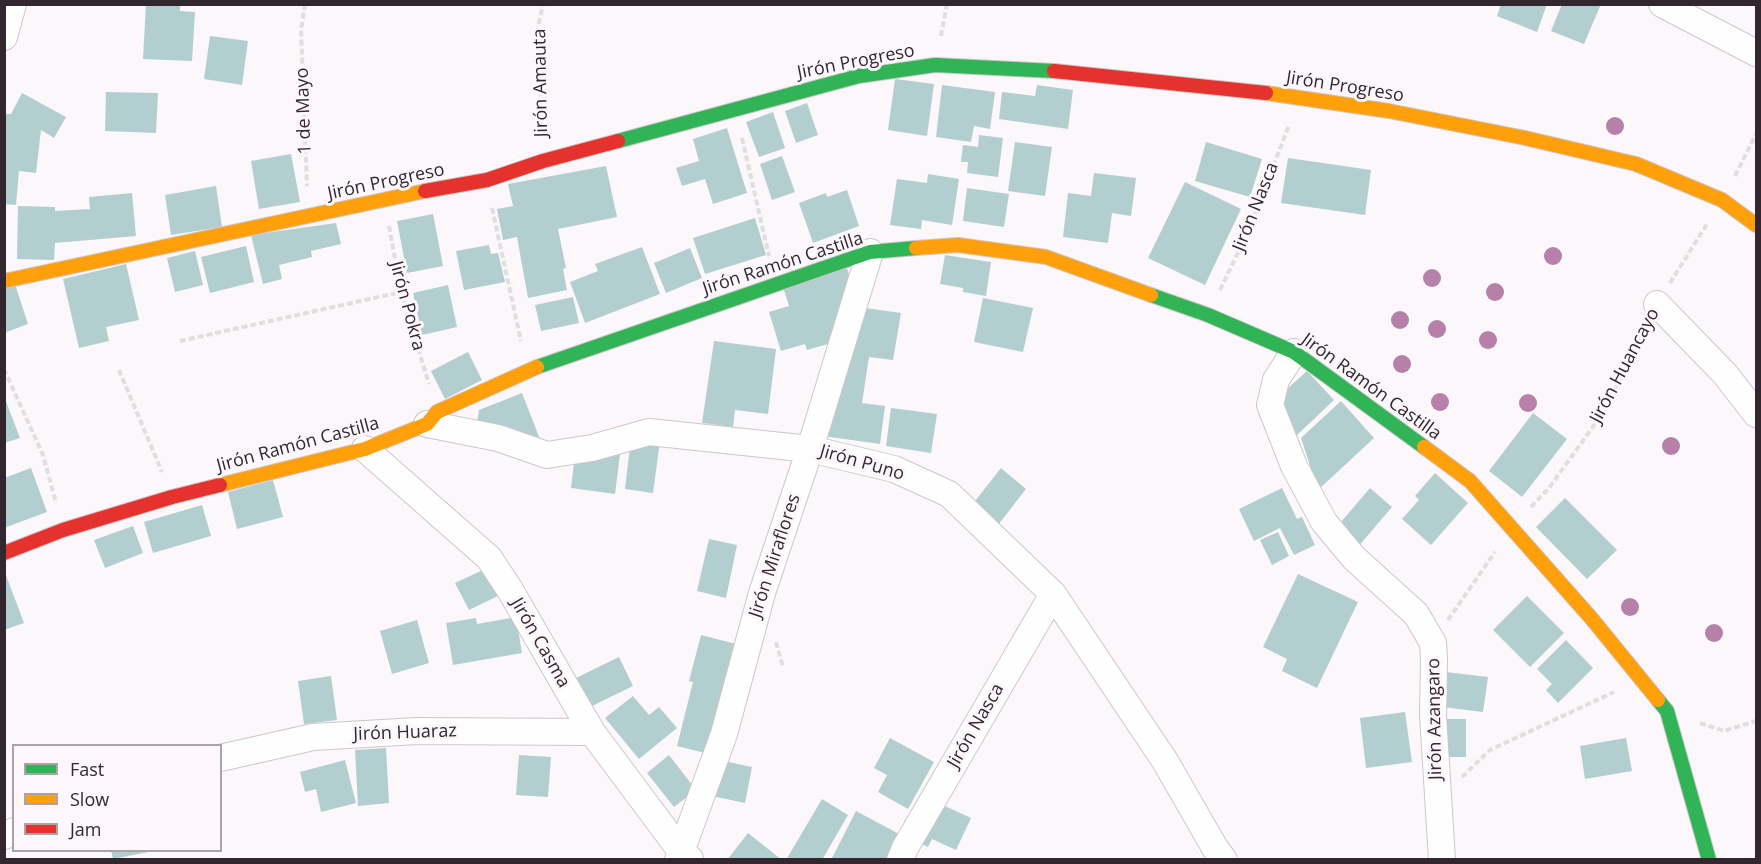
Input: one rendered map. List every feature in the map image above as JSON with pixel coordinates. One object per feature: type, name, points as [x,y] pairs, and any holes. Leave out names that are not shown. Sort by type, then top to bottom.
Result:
[{"type":"street","points":[[4,37],[13,4]]},
{"type":"street","points":[[1662,4],[1756,53]]},
{"type":"street","name":"Jirón Progreso","points":[[4,281],[384,199],[487,180],[543,161],[859,76],[935,65],[1032,69],[1301,97],[1400,113],[1636,164],[1722,200],[1756,225]]},
{"type":"street","name":"Jirón Ramón Castilla","points":[[4,553],[63,530],[172,497],[365,449],[527,370],[870,252],[958,245],[1046,257],[1208,315],[1294,352],[1470,481],[1510,529],[1592,619],[1667,711]]},
{"type":"street","name":"Jirón Miraflores","points":[[683,856],[724,734],[762,593],[810,449],[870,252]]},
{"type":"street","points":[[1657,304],[1725,374],[1756,414]]},
{"type":"street","name":"Jirón Azangaro","points":[[1294,352],[1276,380],[1270,405],[1294,466],[1324,522],[1354,558],[1416,614],[1433,643],[1433,715],[1442,860]]},
{"type":"street","name":"Jirón Puno","points":[[432,418],[547,455],[592,448],[650,432],[810,449],[894,469],[949,494],[1053,594],[1164,761],[1224,860]]},
{"type":"street","name":"Jirón Casma","points":[[365,449],[489,558],[592,732],[683,856]]},
{"type":"street","name":"Jirón Nasca","points":[[900,860],[1053,594]]},
{"type":"street","points":[[1667,711],[1709,860]]},
{"type":"street","name":"Jirón Huaraz","points":[[222,758],[313,737],[417,731],[592,732]]},
{"type":"path","name":"1 de Mayo","points":[[304,4],[301,30],[308,217]]},
{"type":"path","name":"Jirón Amauta","points":[[543,4],[539,23],[543,161]]},
{"type":"path","name":"Jirón Nasca","points":[[1208,315],[1248,232],[1301,97]]},
{"type":"path","points":[[736,108],[756,204],[777,285]]},
{"type":"path","name":"Jirón Huancayo","points":[[1433,643],[1510,529],[1550,488],[1605,410],[1657,304],[1722,200],[1756,134]]},
{"type":"path","points":[[487,180],[527,370]]},
{"type":"path","name":"Jirón Pokra","points":[[384,199],[401,292],[432,418]]},
{"type":"path","points":[[180,340],[401,292]]},
{"type":"path","points":[[4,369],[43,455],[63,530]]},
{"type":"path","points":[[119,370],[172,497]]},
{"type":"path","points":[[1438,800],[1490,750],[1642,679]]},
{"type":"path","points":[[1667,711],[1724,731],[1756,720]]},
{"type":"building","points":[[146,4],[180,4],[180,11],[195,12],[192,61],[143,59]]},
{"type":"building","points":[[1501,4],[1547,4],[1537,32],[1497,16]]},
{"type":"building","points":[[1562,4],[1601,4],[1584,44],[1551,31]]},
{"type":"building","points":[[210,36],[248,41],[242,85],[204,79]]},
{"type":"building","points":[[895,79],[934,84],[927,136],[888,130]]},
{"type":"building","points":[[942,85],[995,92],[990,129],[974,126],[971,142],[936,137]]},
{"type":"building","points":[[1037,85],[1073,90],[1068,129],[999,119],[1002,92],[1035,96]]},
{"type":"building","points":[[106,92],[158,93],[156,133],[105,131]]},
{"type":"building","points":[[22,93],[66,117],[54,138],[41,130],[36,173],[19,171],[16,205],[4,204],[4,114],[11,114]]},
{"type":"building","points":[[807,103],[818,135],[796,143],[785,111]]},
{"type":"building","points":[[773,112],[785,148],[759,157],[746,122]]},
{"type":"building","points":[[727,128],[747,193],[713,204],[705,179],[682,186],[676,168],[699,161],[693,139]]},
{"type":"building","points":[[979,135],[1003,138],[998,177],[967,173],[968,162],[961,162],[963,145],[978,147]]},
{"type":"building","points":[[1015,142],[1052,147],[1045,196],[1008,191]]},
{"type":"building","points":[[1206,142],[1262,159],[1250,197],[1195,181]]},
{"type":"building","points":[[291,154],[300,202],[259,209],[251,161]]},
{"type":"building","points":[[782,156],[795,192],[772,200],[760,164]]},
{"type":"building","points":[[1288,158],[1371,170],[1365,215],[1281,203]]},
{"type":"building","points":[[606,166],[617,217],[558,229],[566,268],[563,269],[567,290],[528,298],[517,237],[503,240],[497,209],[513,206],[508,184]]},
{"type":"building","points":[[1094,173],[1136,178],[1131,216],[1112,213],[1108,243],[1063,237],[1068,193],[1091,196]]},
{"type":"building","points":[[928,174],[959,179],[952,225],[922,220],[921,229],[890,225],[897,179],[927,183]]},
{"type":"building","points":[[1185,182],[1241,209],[1205,285],[1148,258]]},
{"type":"building","points":[[216,186],[222,227],[171,235],[165,195]]},
{"type":"building","points":[[967,188],[1009,194],[1004,227],[963,221]]},
{"type":"building","points":[[847,190],[859,226],[813,243],[799,203],[826,193],[827,197]]},
{"type":"building","points":[[132,193],[136,236],[55,243],[54,260],[17,259],[18,206],[55,207],[55,211],[90,209],[89,197]]},
{"type":"building","points":[[433,214],[443,266],[407,273],[397,221]]},
{"type":"building","points":[[755,218],[766,255],[705,274],[693,238]]},
{"type":"building","points":[[336,223],[341,244],[311,251],[312,257],[279,265],[282,279],[263,284],[251,235]]},
{"type":"building","points":[[489,245],[491,254],[498,253],[505,282],[464,290],[456,251]]},
{"type":"building","points":[[246,246],[254,282],[210,293],[201,257]]},
{"type":"building","points":[[642,247],[660,294],[585,323],[570,282],[598,271],[595,264]]},
{"type":"building","points":[[690,248],[702,278],[666,293],[654,263]]},
{"type":"building","points":[[195,251],[203,285],[175,292],[167,258]]},
{"type":"building","points":[[945,255],[991,262],[986,296],[963,292],[963,288],[940,284]]},
{"type":"building","points":[[126,264],[139,320],[106,327],[109,341],[79,348],[63,279]]},
{"type":"building","points":[[847,268],[855,296],[838,341],[807,350],[805,344],[781,351],[769,312],[789,306],[783,287]]},
{"type":"building","points":[[15,284],[28,324],[4,333],[4,288]]},
{"type":"building","points":[[448,285],[457,327],[422,335],[413,293]]},
{"type":"building","points":[[573,297],[579,323],[541,331],[535,305]]},
{"type":"building","points":[[983,298],[1033,308],[1023,352],[974,342]]},
{"type":"building","points":[[865,308],[901,313],[893,360],[869,357],[862,403],[885,406],[880,444],[823,436]]},
{"type":"building","points":[[714,341],[776,349],[768,414],[735,410],[733,427],[702,423]]},
{"type":"building","points":[[468,352],[482,380],[445,399],[431,371]]},
{"type":"building","points":[[1307,371],[1334,400],[1296,436],[1277,398]]},
{"type":"building","points":[[522,393],[543,447],[477,422],[479,410]]},
{"type":"building","points":[[4,396],[20,438],[4,443]]},
{"type":"building","points":[[1341,401],[1374,438],[1318,490],[1301,438]]},
{"type":"building","points":[[891,408],[937,414],[931,453],[886,446]]},
{"type":"building","points":[[1533,413],[1567,439],[1522,497],[1489,471]]},
{"type":"building","points":[[631,438],[660,441],[653,493],[625,489]]},
{"type":"building","points":[[621,446],[615,494],[571,488],[575,455]]},
{"type":"building","points":[[31,468],[47,512],[4,528],[4,478]]},
{"type":"building","points":[[1001,468],[1026,489],[998,525],[972,505]]},
{"type":"building","points":[[1435,473],[1468,503],[1431,545],[1402,519],[1419,500],[1415,496]]},
{"type":"building","points":[[273,480],[283,517],[237,529],[228,492]]},
{"type":"building","points":[[1282,488],[1297,519],[1302,517],[1315,545],[1294,555],[1280,528],[1254,541],[1239,509]]},
{"type":"building","points":[[1370,488],[1392,507],[1357,548],[1335,529]]},
{"type":"building","points":[[1565,498],[1617,550],[1587,579],[1536,527]]},
{"type":"building","points":[[202,505],[211,536],[153,553],[144,522]]},
{"type":"building","points":[[133,526],[143,553],[105,568],[94,540]]},
{"type":"building","points":[[1278,532],[1289,556],[1272,565],[1260,540]]},
{"type":"building","points":[[709,539],[737,545],[726,598],[697,591]]},
{"type":"building","points":[[487,568],[500,595],[469,610],[455,583]]},
{"type":"building","points":[[4,570],[24,623],[4,630]]},
{"type":"building","points":[[1298,574],[1358,602],[1317,688],[1282,671],[1287,659],[1263,647]]},
{"type":"building","points":[[1527,596],[1564,633],[1530,667],[1493,630]]},
{"type":"building","points":[[516,617],[522,653],[453,665],[446,623],[476,618],[477,624]]},
{"type":"building","points":[[417,620],[429,663],[392,674],[380,631]]},
{"type":"building","points":[[701,635],[740,645],[713,755],[677,746],[693,682],[689,681]]},
{"type":"building","points":[[1566,640],[1593,668],[1558,703],[1546,690],[1552,684],[1537,669]]},
{"type":"building","points":[[619,657],[633,686],[590,707],[576,678]]},
{"type":"building","points":[[1446,672],[1488,677],[1483,712],[1442,707]]},
{"type":"building","points":[[331,676],[337,720],[304,724],[298,681]]},
{"type":"building","points":[[633,696],[649,715],[659,707],[677,728],[639,759],[605,718]]},
{"type":"building","points":[[1405,712],[1412,762],[1366,768],[1360,718]]},
{"type":"building","points":[[1438,719],[1466,719],[1466,757],[1439,757]]},
{"type":"building","points":[[890,738],[934,762],[908,809],[878,792],[887,775],[874,768]]},
{"type":"building","points":[[1626,738],[1632,771],[1585,779],[1580,746]]},
{"type":"building","points":[[386,748],[389,803],[358,806],[355,750]]},
{"type":"building","points":[[519,755],[551,757],[548,797],[516,795]]},
{"type":"building","points":[[669,755],[696,790],[674,807],[647,773]]},
{"type":"building","points":[[345,760],[356,803],[321,812],[316,789],[305,792],[300,772]]},
{"type":"building","points":[[719,760],[752,767],[745,803],[712,796]]},
{"type":"building","points":[[822,799],[848,815],[822,860],[786,860]]},
{"type":"building","points":[[934,801],[971,818],[956,850],[932,839],[928,847],[916,841]]},
{"type":"building","points":[[856,811],[899,834],[886,860],[831,860]]},
{"type":"building","points":[[748,833],[782,860],[727,860]]},
{"type":"building","points":[[111,852],[148,852],[113,859]]},
{"type":"traffic: fast","points":[[618,141],[859,76],[935,65],[1054,71]]},
{"type":"traffic: fast","points":[[537,367],[870,252],[916,248]]},
{"type":"traffic: fast","points":[[1151,295],[1208,315],[1294,352],[1424,447]]},
{"type":"traffic: fast","points":[[1658,700],[1667,711],[1709,860]]},
{"type":"traffic: slow","points":[[1266,93],[1389,111],[1525,138],[1636,164],[1722,200],[1756,225]]},
{"type":"traffic: slow","points":[[4,281],[425,191]]},
{"type":"traffic: slow","points":[[916,248],[958,245],[1046,257],[1151,295]]},
{"type":"traffic: slow","points":[[220,485],[365,449],[427,424],[437,412],[537,367]]},
{"type":"traffic: slow","points":[[1424,447],[1470,481],[1592,619],[1658,700]]},
{"type":"traffic: jam","points":[[1054,71],[1266,93]]},
{"type":"traffic: jam","points":[[425,191],[487,180],[543,161],[618,141]]},
{"type":"traffic: jam","points":[[4,553],[63,530],[220,485]]}]
